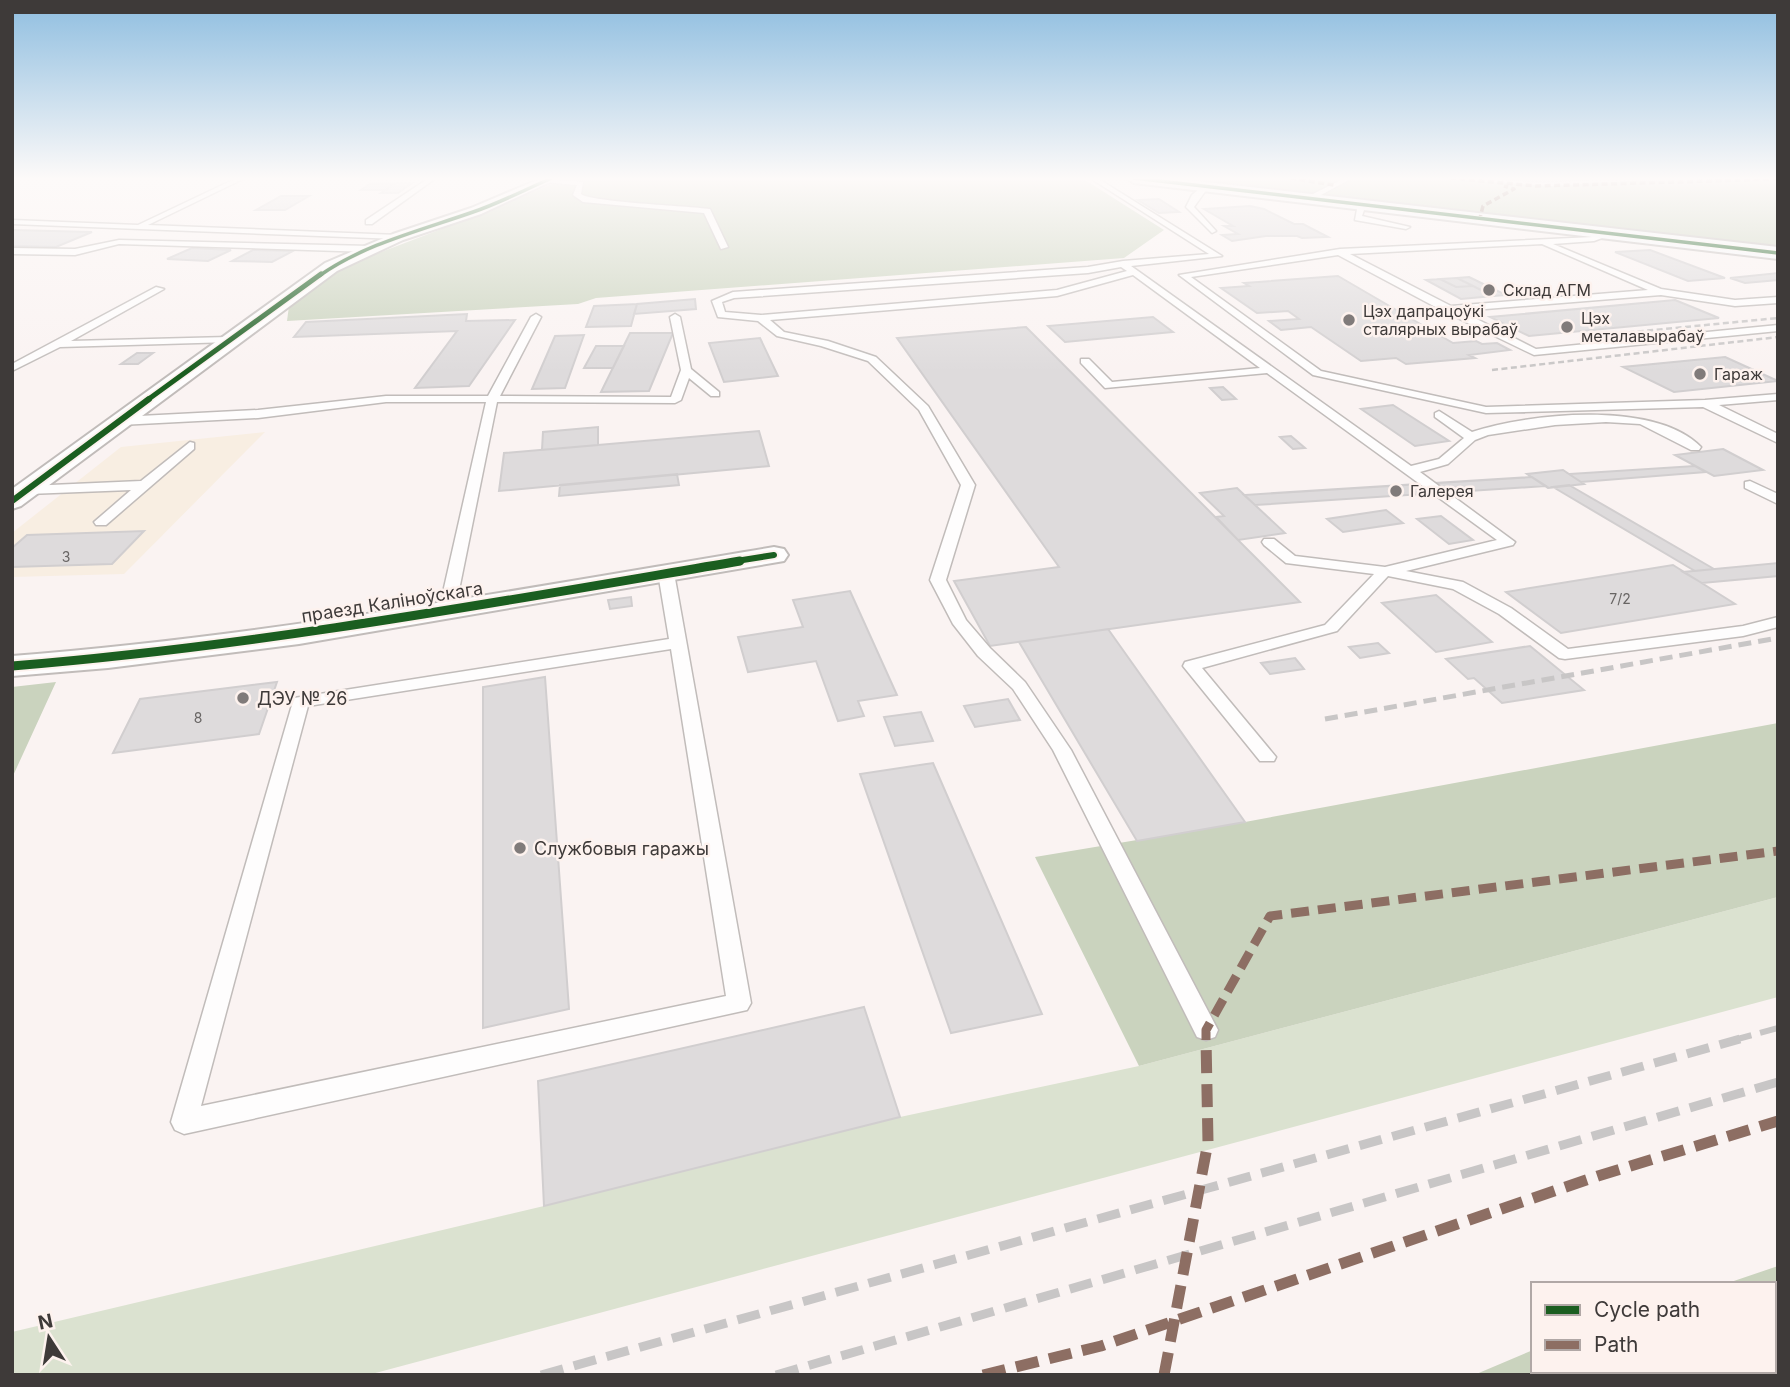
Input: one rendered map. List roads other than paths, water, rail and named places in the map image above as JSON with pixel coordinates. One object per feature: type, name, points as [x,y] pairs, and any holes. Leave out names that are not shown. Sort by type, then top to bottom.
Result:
[{"type":"street","points":[[20,496],[228,340],[331,267],[383,243]]},
{"type":"street","points":[[1690,243],[1778,253]]},
{"type":"street","name":"праезд Каліноўскага","points":[[12,666],[120,659],[447,610],[774,555]]},
{"type":"lane","points":[[12,251],[75,252],[116,243]]},
{"type":"lane","points":[[149,243],[370,248]]},
{"type":"lane","points":[[722,243],[724,247]]},
{"type":"lane","points":[[1129,268],[1058,293],[761,318],[721,315],[717,301],[733,295],[1129,268],[1218,256],[1197,243]]},
{"type":"lane","points":[[1526,243],[1340,252],[1183,275],[1317,373],[1486,410],[1705,403],[1778,397]]},
{"type":"lane","points":[[1543,243],[1661,292]]},
{"type":"lane","points":[[1340,252],[1534,352],[1778,328]]},
{"type":"lane","points":[[1129,268],[1508,542],[1385,570],[1331,628],[1191,666],[1268,757]]},
{"type":"lane","points":[[12,368],[159,289]]},
{"type":"lane","points":[[1446,309],[1661,292],[1735,303],[1778,300]]},
{"type":"lane","points":[[447,610],[492,399],[536,317]]},
{"type":"lane","points":[[120,421],[258,414],[386,399],[675,400],[686,370],[675,317]]},
{"type":"lane","points":[[761,318],[781,334],[824,343],[872,359],[924,408],[968,485],[956,530],[938,580],[959,621],[984,652],[1019,686],[1062,750],[1206,1030]]},
{"type":"lane","points":[[58,344],[228,340]]},
{"type":"lane","points":[[1085,361],[1109,386],[1268,370]]},
{"type":"lane","points":[[686,370],[715,394]]},
{"type":"lane","points":[[1705,403],[1778,439]]},
{"type":"lane","points":[[1439,415],[1471,438]]},
{"type":"lane","points":[[1408,470],[1440,466],[1471,438],[1483,431],[1517,425],[1612,419],[1639,420],[1695,447]]},
{"type":"lane","points":[[100,522],[190,446]]},
{"type":"lane","points":[[20,496],[146,485]]},
{"type":"lane","points":[[1750,485],[1778,500]]},
{"type":"lane","points":[[1269,542],[1291,560],[1385,570],[1458,585],[1505,611],[1565,654],[1743,631],[1778,622]]},
{"type":"lane","points":[[666,573],[740,1003],[184,1122],[300,702],[678,643]]},
{"type":"railway","points":[[1581,337],[1778,318]]},
{"type":"railway","points":[[1492,370],[1778,337]]},
{"type":"railway","points":[[1325,719],[1778,638]]},
{"type":"railway","points":[[1734,1040],[1778,1028]]},
{"type":"railway","points":[[541,1375],[1740,1039]]},
{"type":"railway","points":[[776,1375],[1778,1082]]},
{"type":"place","name":"Склад АГМ","points":[[1489,290]]},
{"type":"place","name":"Цэх дапрацоўкі сталярных вырабаў","points":[[1349,320]]},
{"type":"place","name":"Цэх металавырабаў","points":[[1567,327]]},
{"type":"place","name":"Гараж","points":[[1700,374]]},
{"type":"place","name":"Галерея","points":[[1396,491]]},
{"type":"place","name":"ДЭУ № 26","points":[[243,698]]},
{"type":"place","name":"Службовыя гаражы","points":[[520,848]]}]
